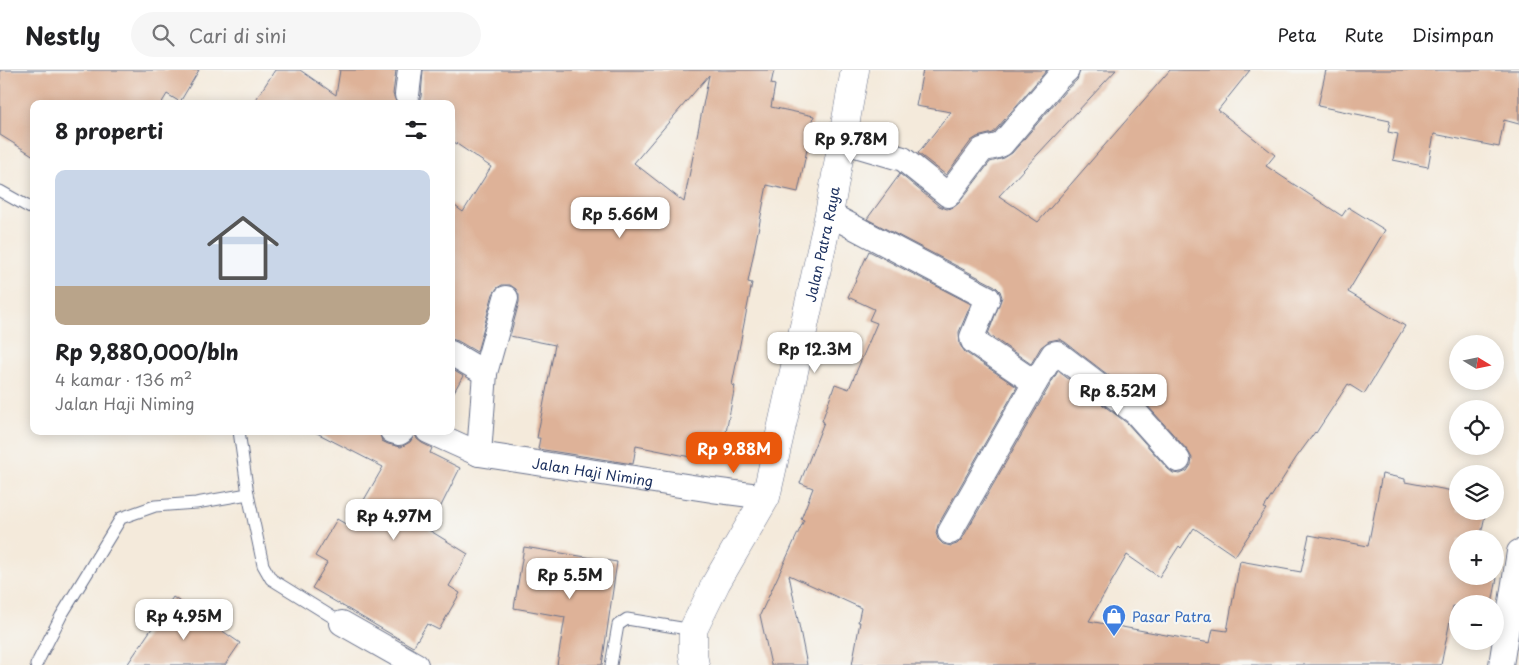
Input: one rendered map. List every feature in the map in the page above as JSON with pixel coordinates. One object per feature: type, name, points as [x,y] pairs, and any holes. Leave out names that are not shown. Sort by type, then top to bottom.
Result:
[{"type":"street","points":[[407,95],[410,70]]},
{"type":"street","name":"Jalan Patra Raya","points":[[695,665],[693,630],[759,497],[829,214],[855,70]]},
{"type":"street","points":[[842,141],[903,159],[948,195],[982,150],[988,147],[994,148],[1002,144],[1057,79],[1067,70]]},
{"type":"street","points":[[829,214],[988,298],[972,337],[973,341],[1036,383]]},
{"type":"street","points":[[479,454],[485,374],[506,298]]},
{"type":"street","points":[[950,532],[1053,354],[1057,353],[1136,413],[1178,460]]},
{"type":"street","points":[[455,355],[485,374]]},
{"type":"street","name":"Jalan Haji Niming","points":[[437,435],[479,454],[759,497]]},
{"type":"street","points":[[1501,665],[1519,552]]},
{"type":"street","points":[[342,623],[416,665]]},
{"type":"lane","points":[[0,191],[30,208]]},
{"type":"lane","points":[[241,435],[248,494],[263,565],[271,579],[342,623]]},
{"type":"lane","points":[[36,665],[62,616],[121,518],[155,506],[196,503],[248,494]]},
{"type":"lane","points":[[611,665],[618,625],[622,621],[627,619],[693,630]]},
{"type":"building","points":[[0,70],[199,70],[181,100],[177,100],[167,94],[163,100],[30,100],[30,154],[0,135]]},
{"type":"building","points":[[275,70],[300,70],[336,95],[340,70],[396,70],[393,94],[395,100],[256,100]]},
{"type":"building","points":[[423,70],[774,70],[771,84],[775,85],[771,107],[814,116],[798,192],[767,185],[748,282],[752,283],[732,385],[735,386],[720,463],[636,446],[633,464],[538,449],[540,438],[537,438],[555,345],[510,336],[519,302],[519,295],[516,289],[510,285],[502,285],[493,294],[477,352],[455,340],[455,206],[463,212],[491,167],[455,143],[455,100],[419,100]],"holes":[[[709,75],[684,202],[634,163]]]},
{"type":"building","points":[[923,70],[1047,70],[993,133],[977,137],[971,141],[946,175],[918,153],[951,112],[916,106]]},
{"type":"building","points":[[1080,70],[1116,70],[999,196],[1038,222],[1170,70],[1250,70],[1218,110],[1275,155],[1266,166],[1342,216],[1348,207],[1385,230],[1348,292],[1405,326],[1364,394],[1348,384],[1316,433],[1296,458],[1235,556],[1194,528],[1181,548],[1179,546],[1159,577],[1127,555],[1089,621],[1210,643],[1213,629],[1227,631],[1240,561],[1301,572],[1309,535],[1368,546],[1382,474],[1405,479],[1405,482],[1449,490],[1449,520],[1484,520],[1482,530],[1449,530],[1449,585],[1496,585],[1494,595],[1449,595],[1449,626],[1441,665],[852,665],[861,608],[789,575],[807,665],[771,665],[760,615],[804,520],[801,519],[813,488],[800,483],[824,422],[822,421],[835,384],[849,389],[877,323],[869,320],[874,309],[848,297],[869,251],[971,304],[959,332],[960,345],[965,352],[1017,387],[938,525],[936,533],[938,539],[943,544],[951,546],[957,544],[962,539],[1058,371],[1127,423],[1173,473],[1180,474],[1187,471],[1191,465],[1192,458],[1188,451],[1146,404],[1065,342],[1059,339],[1049,341],[1041,347],[1031,364],[988,334],[1002,297],[1000,291],[995,286],[867,219],[900,174],[939,206],[947,209],[954,207],[990,162],[1004,158],[1012,153],[1077,80]]},
{"type":"building","points":[[1326,70],[1519,70],[1519,124],[1504,120],[1499,147],[1434,134],[1428,167],[1393,160],[1398,134],[1388,132],[1390,121],[1318,106]]},
{"type":"building","points":[[455,371],[463,376],[455,390]]},
{"type":"building","points":[[321,435],[380,435],[382,441],[401,447],[410,442],[415,435],[422,443],[432,448],[430,453],[460,468],[429,530],[468,554],[449,586],[460,593],[439,630],[427,624],[413,647],[312,588],[327,563],[315,556],[337,519],[349,526],[383,467]]},
{"type":"building","points":[[524,547],[617,562],[602,665],[557,665],[565,617],[514,608]]},
{"type":"building","points":[[173,597],[240,643],[225,665],[127,665]]},
{"type":"place","name":"Pasar Patra","points":[[1114,637]]}]
